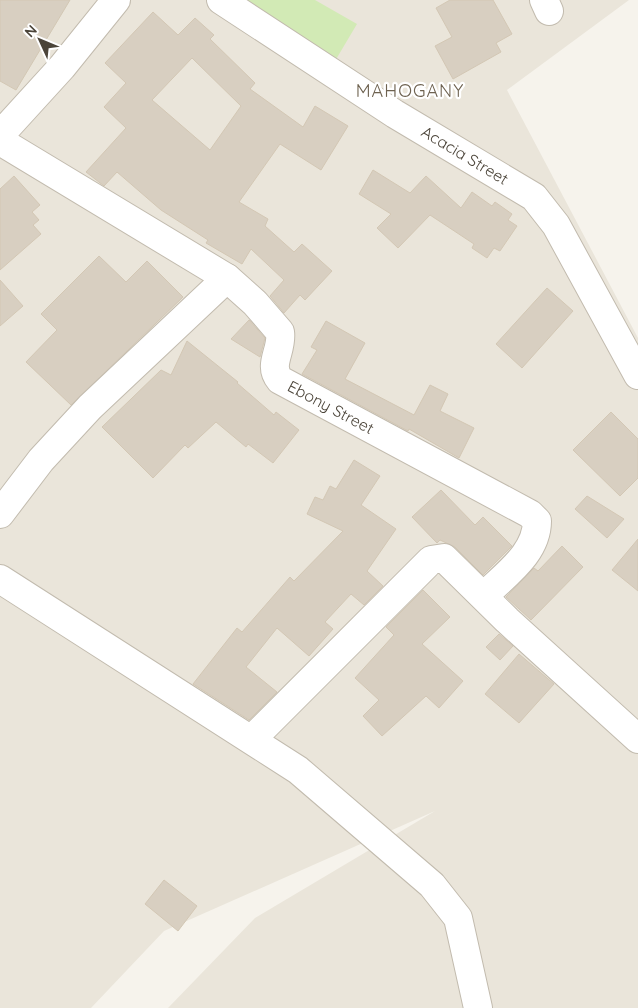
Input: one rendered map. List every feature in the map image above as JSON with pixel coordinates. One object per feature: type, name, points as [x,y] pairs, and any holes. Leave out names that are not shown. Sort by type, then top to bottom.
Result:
[{"type":"street","points":[[0,135],[62,68],[116,0]]},
{"type":"street","name":"Acacia Street","points":[[221,0],[395,114],[534,197],[556,225],[638,375]]},
{"type":"street","name":"Ebony Street","points":[[0,141],[227,278],[256,304],[280,332],[274,366],[274,374],[280,380],[530,514],[537,521],[536,538],[530,547],[485,595]]},
{"type":"street","points":[[0,514],[41,460],[90,407],[227,278]]},
{"type":"street","points":[[252,739],[431,560],[444,558],[485,595],[507,620],[638,739]]},
{"type":"street","points":[[0,579],[298,770],[432,885],[445,899],[458,918],[478,1008]]},
{"type":"shaded area","points":[[0,0],[629,0],[507,90],[638,338],[638,1008],[168,1008],[255,918],[435,811],[164,931],[91,1008],[0,1008]]},
{"type":"green space","points":[[241,0],[315,0],[357,24],[335,61]]},
{"type":"building","points":[[0,0],[70,0],[16,90],[0,81]]},
{"type":"building","points":[[450,0],[493,0],[512,34],[496,43],[501,52],[453,79],[435,46],[452,37],[436,8]]},
{"type":"building","points":[[153,12],[178,35],[195,18],[214,35],[210,39],[255,83],[250,89],[303,127],[315,106],[348,126],[321,170],[280,144],[239,202],[268,219],[265,226],[294,252],[302,244],[332,271],[305,300],[300,295],[284,313],[270,296],[284,280],[251,249],[242,264],[206,243],[208,240],[161,210],[117,172],[104,186],[86,172],[126,128],[104,107],[126,83],[105,63]],"holes":[[[192,58],[241,106],[210,150],[152,100]]]},
{"type":"building","points":[[373,170],[410,193],[426,176],[461,208],[472,192],[492,206],[495,202],[512,214],[508,220],[517,226],[500,251],[494,248],[487,258],[472,248],[474,244],[430,215],[398,248],[377,228],[391,214],[359,194]]},
{"type":"building","points":[[14,176],[40,205],[32,212],[39,220],[33,225],[41,234],[0,270],[0,189]]},
{"type":"building","points":[[99,256],[126,282],[147,261],[183,297],[71,405],[26,362],[57,330],[41,314]]},
{"type":"building","points":[[0,280],[23,306],[0,326]]},
{"type":"building","points":[[547,288],[573,311],[522,368],[496,344]]},
{"type":"building","points":[[249,320],[265,338],[260,357],[231,339]]},
{"type":"building","points":[[326,321],[365,343],[345,379],[414,415],[430,385],[448,394],[440,411],[474,428],[459,458],[409,429],[408,431],[302,374],[317,350],[311,347]]},
{"type":"building","points":[[187,341],[238,382],[274,415],[276,412],[299,430],[273,463],[248,444],[246,447],[216,422],[188,448],[185,445],[153,478],[102,427],[161,370],[171,375]]},
{"type":"building","points":[[611,412],[638,439],[638,478],[620,496],[573,450]]},
{"type":"building","points":[[354,460],[380,476],[361,505],[396,529],[367,571],[383,586],[364,605],[351,594],[325,622],[333,629],[309,656],[277,628],[246,667],[277,692],[249,720],[193,684],[237,628],[242,632],[290,577],[294,581],[343,531],[307,514],[315,497],[323,500],[330,486],[336,489]]},
{"type":"building","points":[[441,490],[475,525],[483,517],[512,546],[483,575],[455,547],[440,540],[437,543],[412,517]]},
{"type":"building","points":[[587,496],[624,519],[607,538],[575,509]]},
{"type":"building","points":[[638,539],[638,591],[612,570]]},
{"type":"building","points":[[562,546],[583,567],[531,620],[506,597],[534,568],[538,571]]},
{"type":"building","points":[[423,590],[450,617],[422,644],[463,681],[439,708],[426,696],[382,736],[363,716],[379,700],[355,678],[394,635],[386,627]]},
{"type":"building","points":[[499,634],[513,646],[500,660],[486,647]]},
{"type":"building","points":[[519,654],[554,684],[519,723],[485,694]]},
{"type":"building","points":[[164,880],[197,906],[178,931],[145,904]]},
{"type":"district","name":"MAHOGANY","points":[[410,90]]}]
